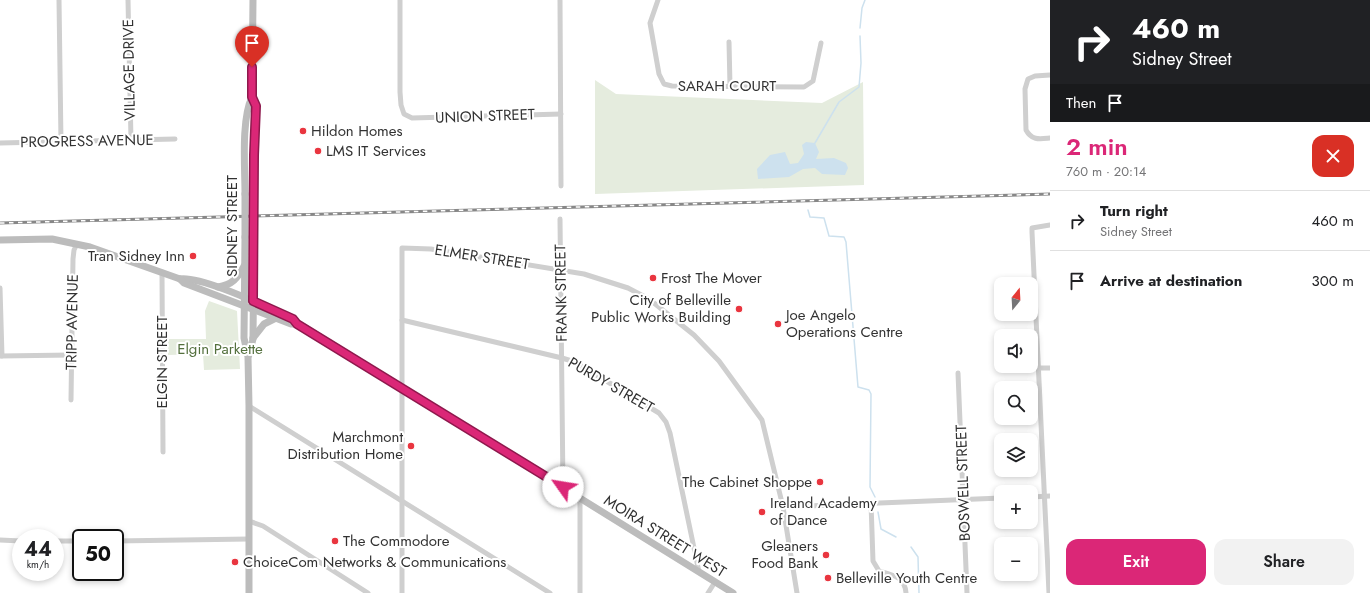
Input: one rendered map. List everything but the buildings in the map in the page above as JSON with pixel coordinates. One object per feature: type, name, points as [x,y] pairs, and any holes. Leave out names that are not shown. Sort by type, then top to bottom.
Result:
[{"type":"main road","name":"SIDNEY STREET","points":[[248,357],[253,339],[256,106],[252,97],[252,0]]},
{"type":"main road","name":"SIDNEY STREET","points":[[249,593],[249,406],[248,357],[244,338],[244,264],[248,106],[252,97]]},
{"type":"main road","name":"MOIRA STREET WEST","points":[[0,240],[52,239],[90,247],[162,272],[184,282],[244,301]]},
{"type":"main road","points":[[215,287],[226,286],[235,281],[244,264]]},
{"type":"main road","name":"MOIRA STREET WEST","points":[[180,279],[186,278],[215,287],[253,305],[293,319],[297,324]]},
{"type":"main road","name":"MOIRA STREET WEST","points":[[253,305],[276,318],[297,324],[402,387],[733,593]]},
{"type":"main road","points":[[253,339],[268,320],[276,318]]},
{"type":"street","points":[[59,0],[61,142]]},
{"type":"street","name":"VILLAGE DRIVE","points":[[128,0],[131,140]]},
{"type":"street","name":"UNION STREET","points":[[400,0],[400,98],[404,114],[409,117],[453,118],[561,114]]},
{"type":"street","points":[[560,0],[561,186]]},
{"type":"street","name":"SARAH COURT","points":[[658,0],[650,23],[661,80],[664,84],[672,86],[809,86],[813,81],[821,43]]},
{"type":"street","points":[[729,42],[730,86]]},
{"type":"street","points":[[1050,75],[1035,76],[1028,79],[1025,89],[1026,130],[1034,139],[1050,138]]},
{"type":"street","name":"PROGRESS AVENUE","points":[[0,143],[175,140]]},
{"type":"street","name":"FRANK STREET","points":[[560,218],[563,487]]},
{"type":"street","points":[[1036,329],[1032,228],[1050,225]]},
{"type":"street","name":"TRIPP AVENUE","points":[[71,400],[73,259],[74,250],[77,244]]},
{"type":"street","name":"ELMER STREET","points":[[402,320],[402,248],[431,249],[584,274],[628,288],[649,299],[694,335],[718,361],[762,420],[783,507],[796,593]]},
{"type":"street","name":"ELGIN STREET","points":[[162,272],[163,452]]},
{"type":"street","points":[[0,288],[1,356],[72,355]]},
{"type":"street","points":[[402,320],[402,593]]},
{"type":"street","name":"PURDY STREET","points":[[402,320],[575,362],[659,413],[666,422],[670,433],[699,572]]},
{"type":"street","points":[[1049,593],[1047,496],[1038,368],[1050,368]]},
{"type":"street","name":"BOSWELL STREET","points":[[958,373],[967,593]]},
{"type":"street","points":[[249,406],[550,593]]},
{"type":"street","points":[[580,498],[580,593]]},
{"type":"street","points":[[783,507],[994,498]]},
{"type":"street","points":[[871,504],[873,561],[879,571],[898,577],[906,586],[906,593]]},
{"type":"street","points":[[249,521],[262,526],[368,593]]},
{"type":"street","points":[[124,541],[249,539]]},
{"type":"street","points":[[0,540],[12,540]]},
{"type":"street","points":[[708,593],[715,582]]},
{"type":"green space","points":[[595,80],[616,94],[822,103],[863,82],[864,185],[595,194]]},
{"type":"green space","name":"Elgin Parkette","points":[[209,301],[237,311],[240,369],[204,370],[203,354],[168,355],[168,339],[206,339],[205,311]]},
{"type":"water","points":[[806,142],[815,143],[819,152],[816,159],[834,158],[846,163],[848,168],[845,175],[822,174],[815,168],[803,169],[789,177],[758,179],[757,169],[770,155],[785,152],[790,164],[798,163],[804,154],[802,145]]},
{"type":"waterway","points":[[860,28],[862,8],[865,0]]},
{"type":"waterway","points":[[815,143],[839,102],[859,87],[861,63],[860,36]]},
{"type":"waterway","points":[[808,210],[810,217],[824,218],[829,236],[844,237],[846,242],[858,387],[869,390],[871,394],[870,487],[875,497]]},
{"type":"waterway","points":[[878,512],[881,529],[896,537]]},
{"type":"waterway","points":[[911,547],[918,557],[919,593]]},
{"type":"railway","points":[[0,223],[1050,194]]},
{"type":"place","name":"Hildon Homes","points":[[303,131]]},
{"type":"place","name":"LMS IT Services","points":[[318,151]]},
{"type":"place","name":"Tran Sidney Inn","points":[[193,256]]},
{"type":"place","name":"Frost The Mover","points":[[653,278]]},
{"type":"place","name":"City of Belleville Public Works Building","points":[[739,309]]},
{"type":"place","name":"Joe Angelo Operations Centre","points":[[778,324]]},
{"type":"place","name":"Marchmont Distribution Home","points":[[411,446]]},
{"type":"place","name":"The Cabinet Shoppe","points":[[820,482]]},
{"type":"place","name":"Ireland Academy of Dance","points":[[762,512]]},
{"type":"place","name":"The Commodore","points":[[335,541]]},
{"type":"place","name":"Gleaners Food Bank","points":[[826,555]]},
{"type":"place","name":"ChoiceCom Networks & Communications","points":[[235,562]]},
{"type":"place","name":"Belleville Youth Centre","points":[[828,578]]},
{"type":"route","points":[[252,67],[252,97],[256,106],[254,127],[253,301],[293,319],[297,324],[563,487]]}]
